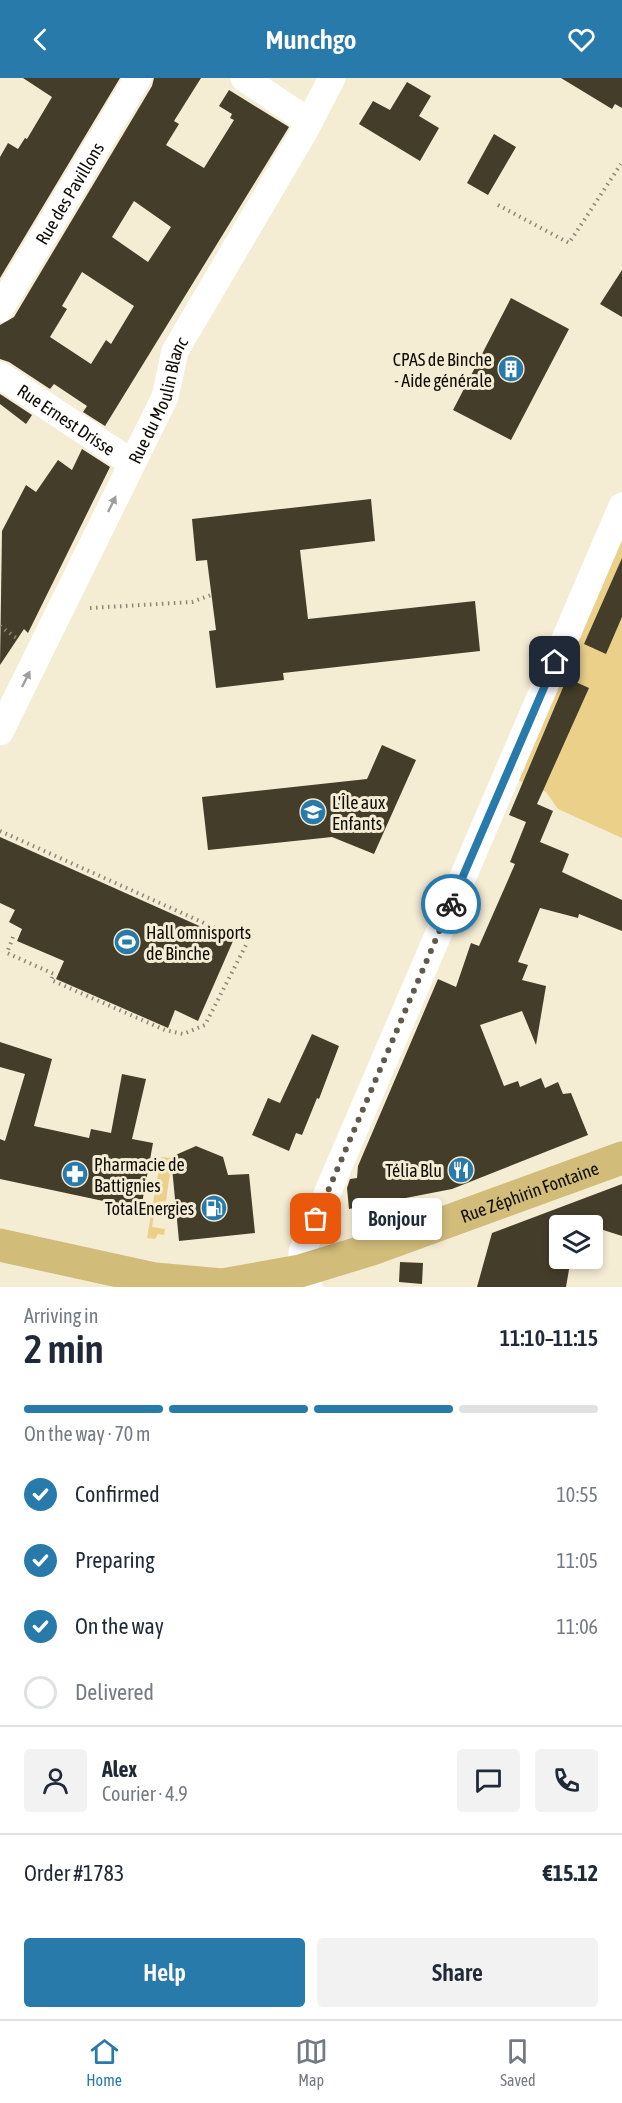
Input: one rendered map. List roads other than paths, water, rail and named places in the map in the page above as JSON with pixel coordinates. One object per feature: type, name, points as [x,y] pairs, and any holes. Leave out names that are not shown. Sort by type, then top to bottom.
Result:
[{"type":"main road","name":"Rue Zéphirin Fontaine","points":[[0,1245],[156,1279],[222,1285],[304,1279],[372,1249],[622,1158]]},
{"type":"street","name":"Rue des Pavillons","points":[[0,309],[138,78]]},
{"type":"street","points":[[244,78],[309,122]]},
{"type":"street","name":"Rue du Moulin Blanc","points":[[0,732],[165,398],[175,351],[309,122],[332,78]]},
{"type":"street","name":"Rue Ernest Drisse","points":[[0,375],[132,463]]},
{"type":"street","points":[[304,1279],[302,1252],[622,506]]},
{"type":"place","name":"CPAS de Binche - Aide générale","points":[[511,369]]},
{"type":"place","name":"L'Île aux Enfants","points":[[313,812]]},
{"type":"place","name":"Hall omnisports de Binche","points":[[127,942]]},
{"type":"place","name":"Télia Blu","points":[[461,1170]]},
{"type":"place","name":"Pharmacie de Battignies","points":[[75,1174]]},
{"type":"place","name":"TotalEnergies","points":[[214,1208]]},
{"type":"place","name":"Bonjour","points":[[316,1219]]}]
